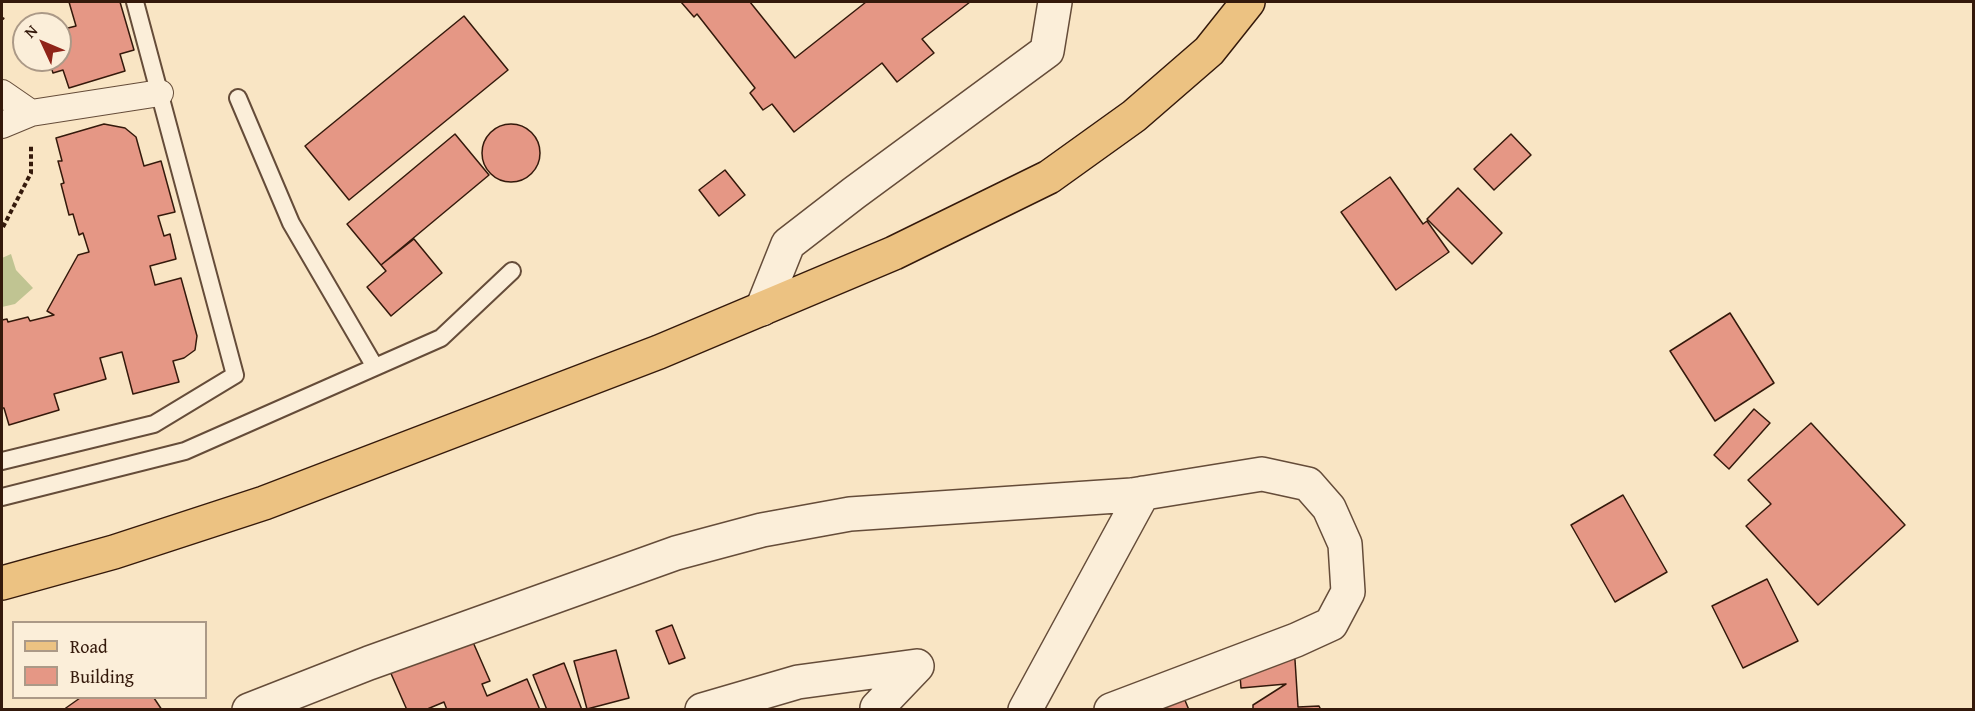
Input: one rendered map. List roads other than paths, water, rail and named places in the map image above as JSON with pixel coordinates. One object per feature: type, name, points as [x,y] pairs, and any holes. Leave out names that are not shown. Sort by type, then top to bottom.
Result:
[{"type":"main road","points":[[2,583],[114,552],[264,503],[659,352],[894,253],[1048,177],[1134,116],[1209,51],[1248,2]]},
{"type":"street","points":[[762,309],[788,244],[1047,51],[1055,2]]},
{"type":"street","points":[[2,93],[31,113]]},
{"type":"street","points":[[2,125],[31,113],[160,93]]},
{"type":"street","points":[[249,710],[369,663],[676,554],[762,530],[850,514],[1143,493],[1262,474],[1308,484],[1329,508],[1345,544],[1348,592],[1331,624],[1112,710]]},
{"type":"street","points":[[1025,710],[1143,493]]},
{"type":"street","points":[[702,710],[798,682],[917,666],[877,708]]},
{"type":"lane","points":[[2,461],[154,424],[235,375],[135,2]]},
{"type":"lane","points":[[238,98],[291,223],[375,367]]},
{"type":"lane","points":[[2,496],[185,452],[441,338],[512,271]]}]
